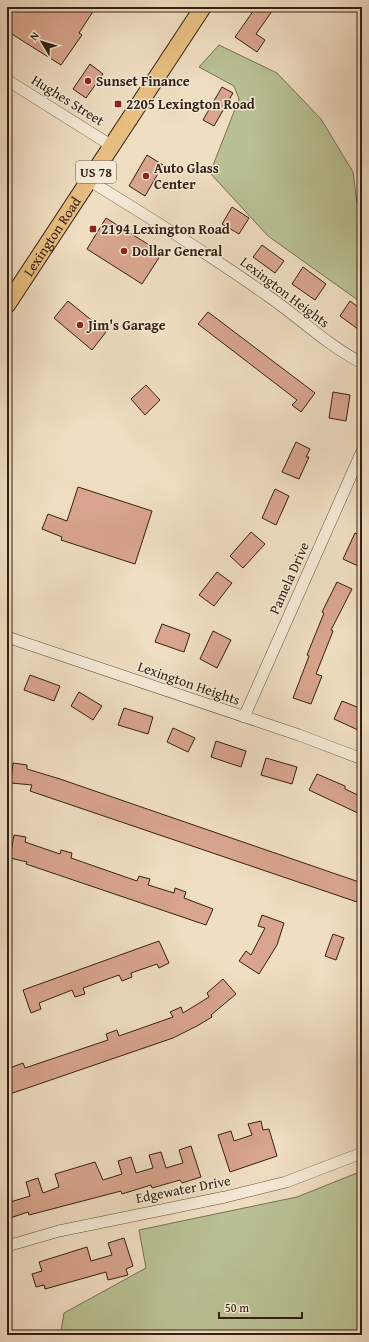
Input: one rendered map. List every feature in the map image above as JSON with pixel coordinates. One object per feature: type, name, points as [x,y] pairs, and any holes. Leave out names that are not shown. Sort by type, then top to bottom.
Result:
[{"type":"highway","name":"Lexington Road","points":[[7,305],[90,181],[203,7]]},
{"type":"street","name":"Hughes Street","points":[[7,80],[112,146]]},
{"type":"street","name":"Lexington Heights","points":[[90,181],[222,264],[274,300],[327,342],[362,363]]},
{"type":"street","name":"Pamela Drive","points":[[244,717],[362,451]]},
{"type":"street","name":"Lexington Heights","points":[[7,637],[300,735],[362,759]]},
{"type":"street","name":"Edgewater Drive","points":[[7,1246],[59,1231],[225,1197],[279,1184],[362,1153]]},
{"type":"green space","points":[[219,45],[277,73],[321,119],[353,172],[357,203],[362,205],[362,303],[268,236],[210,173],[239,99],[234,86],[199,67]]},
{"type":"green space","points":[[362,1171],[362,1335],[63,1335],[61,1331],[64,1313],[146,1268],[139,1230],[297,1197]]},
{"type":"building","points":[[14,7],[96,7],[79,33],[82,35],[61,65],[7,31],[7,17]]},
{"type":"building","points":[[256,7],[275,7],[256,34],[265,40],[257,52],[235,37]]},
{"type":"building","name":"Sunset Finance","points":[[90,64],[103,74],[86,98],[73,89]]},
{"type":"building","points":[[222,87],[233,93],[214,126],[203,120]]},
{"type":"building","name":"Auto Glass Center","points":[[147,155],[163,165],[145,196],[129,186]]},
{"type":"building","points":[[232,207],[249,218],[239,234],[222,224]]},
{"type":"building","name":"Dollar General","points":[[106,218],[162,253],[142,284],[87,249]]},
{"type":"building","points":[[262,245],[284,261],[275,273],[253,257]]},
{"type":"building","points":[[303,267],[326,284],[315,300],[292,284]]},
{"type":"building","name":"Jim's Garage","points":[[68,301],[106,332],[92,350],[54,318]]},
{"type":"building","points":[[350,301],[362,310],[362,332],[340,316]]},
{"type":"building","points":[[208,312],[315,393],[301,412],[292,405],[297,400],[198,324]]},
{"type":"building","points":[[146,385],[160,400],[145,415],[131,399]]},
{"type":"building","points":[[333,392],[350,395],[346,421],[329,418]]},
{"type":"building","points":[[296,442],[310,449],[306,457],[309,457],[299,479],[282,472]]},
{"type":"building","points":[[78,487],[152,511],[135,564],[61,540],[62,537],[42,529],[48,514],[67,521]]},
{"type":"building","points":[[275,489],[289,496],[276,525],[262,518]]},
{"type":"building","points":[[251,532],[265,544],[243,568],[230,556]]},
{"type":"building","points":[[355,533],[362,536],[362,558],[358,566],[343,559]]},
{"type":"building","points":[[217,572],[232,583],[214,606],[199,595]]},
{"type":"building","points":[[337,582],[352,589],[331,630],[333,631],[316,674],[322,676],[311,704],[293,698],[309,656],[307,655],[324,613],[322,612]]},
{"type":"building","points":[[162,624],[190,634],[184,652],[155,642]]},
{"type":"building","points":[[213,631],[231,640],[217,668],[200,659]]},
{"type":"building","points":[[30,675],[60,686],[54,701],[24,690]]},
{"type":"building","points":[[79,692],[102,706],[93,720],[71,706]]},
{"type":"building","points":[[342,701],[362,709],[362,721],[358,730],[334,719]]},
{"type":"building","points":[[124,708],[153,717],[148,734],[118,725]]},
{"type":"building","points":[[173,728],[195,738],[188,752],[167,742]]},
{"type":"building","points":[[216,741],[246,751],[241,767],[211,757]]},
{"type":"building","points":[[266,758],[297,767],[292,784],[261,775]]},
{"type":"building","points":[[13,763],[27,765],[27,769],[362,883],[357,902],[30,791],[32,785],[11,783]]},
{"type":"building","points":[[317,774],[345,786],[345,789],[362,797],[362,815],[309,790]]},
{"type":"building","points":[[14,835],[26,837],[25,842],[60,854],[61,850],[72,853],[71,858],[137,881],[139,876],[150,879],[148,885],[174,893],[175,888],[186,892],[184,898],[213,909],[206,925],[26,864],[27,862],[10,858]]},
{"type":"building","points":[[262,915],[284,923],[277,945],[259,974],[239,961],[246,951],[251,955],[265,928],[258,926]]},
{"type":"building","points":[[333,934],[344,938],[336,960],[325,956]]},
{"type":"building","points":[[159,941],[169,963],[159,968],[157,964],[131,973],[132,977],[122,981],[119,975],[83,988],[85,994],[75,997],[72,990],[39,1003],[41,1009],[31,1013],[23,990]]},
{"type":"building","points":[[223,979],[236,994],[211,1015],[212,1017],[197,1026],[173,1038],[7,1095],[7,1069],[23,1063],[25,1068],[108,1040],[106,1034],[117,1030],[119,1036],[173,1017],[170,1012],[181,1007],[183,1013],[209,997],[207,993]]},
{"type":"building","points":[[261,1121],[263,1130],[269,1129],[277,1156],[230,1172],[218,1135],[231,1131],[234,1141],[252,1135],[248,1124]]},
{"type":"building","points":[[191,1146],[201,1177],[182,1183],[180,1180],[152,1188],[151,1185],[122,1194],[121,1191],[29,1215],[28,1212],[7,1219],[7,1203],[30,1196],[26,1182],[38,1178],[43,1193],[59,1187],[55,1174],[95,1162],[103,1180],[122,1174],[118,1161],[131,1157],[136,1173],[153,1168],[149,1155],[161,1152],[166,1168],[183,1163],[179,1150]]},
{"type":"building","points":[[124,1238],[133,1266],[126,1269],[128,1275],[108,1280],[106,1272],[45,1289],[44,1285],[36,1287],[32,1274],[42,1271],[39,1262],[87,1247],[91,1261],[112,1255],[108,1243]]},
{"type":"place","name":"Sunset Finance","points":[[88,81]]},
{"type":"place","name":"2205 Lexington Road","points":[[118,104]]},
{"type":"place","name":"Auto Glass Center","points":[[146,176]]},
{"type":"place","name":"2194 Lexington Road","points":[[93,229]]},
{"type":"place","name":"Dollar General","points":[[124,251]]},
{"type":"place","name":"Jim's Garage","points":[[80,325]]}]
